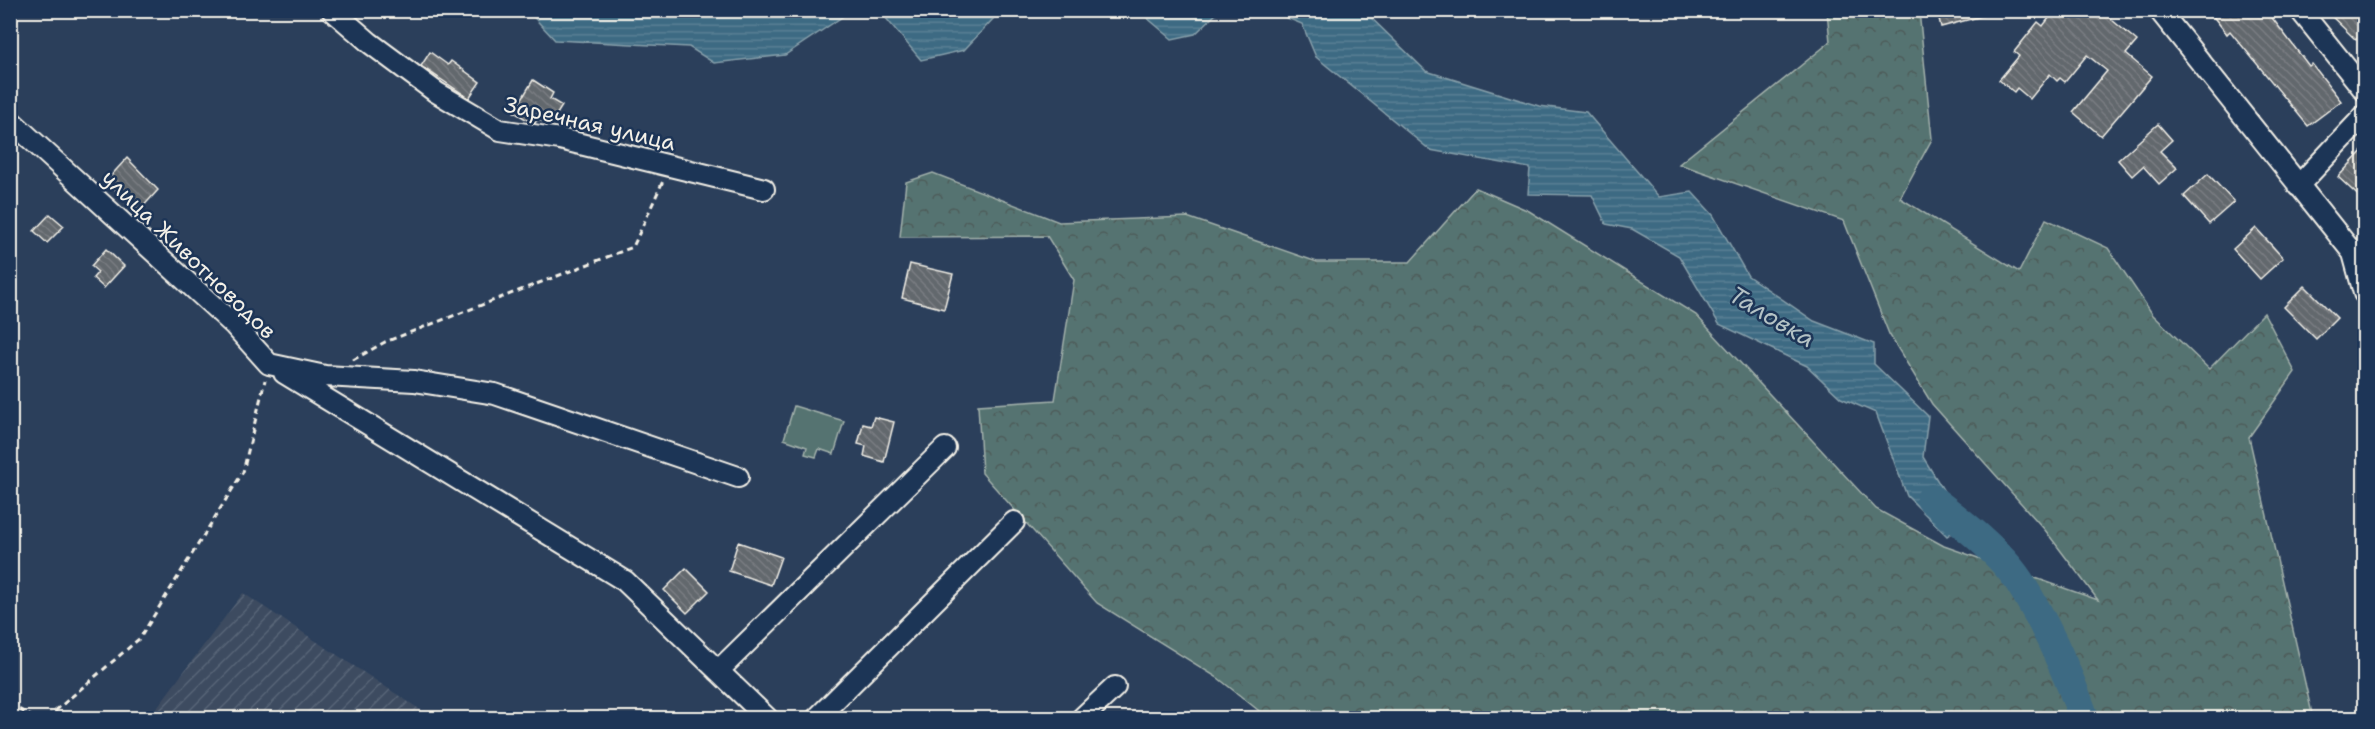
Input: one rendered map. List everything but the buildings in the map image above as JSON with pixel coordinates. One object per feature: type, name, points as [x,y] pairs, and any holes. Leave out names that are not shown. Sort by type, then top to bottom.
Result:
[{"type":"street","name":"Заречная улица","points":[[332,10],[370,43],[436,92],[500,130],[560,139],[764,189]]},
{"type":"street","points":[[2158,10],[2298,186],[2359,248],[2364,293]]},
{"type":"street","points":[[2300,10],[2364,90]]},
{"type":"street","points":[[2298,186],[2364,116]]},
{"type":"street","name":"улица Животноводов","points":[[10,120],[234,325],[269,364],[325,376],[414,381],[495,394],[738,477]]},
{"type":"street","points":[[269,364],[625,581],[767,718]]},
{"type":"street","points":[[718,671],[945,448]]},
{"type":"street","points":[[817,718],[1014,522]]},
{"type":"street","points":[[1082,718],[1115,687]]},
{"type":"path","points":[[325,376],[385,342],[633,247],[670,166]]},
{"type":"path","points":[[47,718],[140,638],[243,472],[269,364]]},
{"type":"path","points":[[10,704],[34,718]]},
{"type":"shaded area","points":[[243,593],[433,718],[149,718]]},
{"type":"green space","points":[[1827,11],[1919,11],[1932,139],[1900,198],[2019,272],[2046,219],[2108,248],[2153,315],[2209,369],[2264,313],[2295,372],[2249,437],[2313,718],[1268,718],[1218,678],[1097,603],[982,473],[978,405],[1055,400],[1074,280],[1047,236],[900,237],[906,182],[933,173],[1059,222],[1187,217],[1317,262],[1410,262],[1476,188],[1529,211],[1696,315],[1876,509],[1944,546],[2098,600],[2045,530],[1932,404],[1889,334],[1844,221],[1679,164],[1830,42]]},
{"type":"green space","points":[[794,406],[844,421],[834,454],[819,449],[816,457],[805,454],[807,447],[784,439]]},
{"type":"water","points":[[528,11],[851,11],[785,55],[714,63],[689,47],[555,40]]},
{"type":"water","points":[[880,11],[1044,11],[994,18],[964,50],[921,60]]},
{"type":"water","points":[[1139,11],[1219,11],[1195,34],[1172,39]]},
{"type":"water","points":[[1270,11],[1364,11],[1426,71],[1539,106],[1586,112],[1659,197],[1692,192],[1713,215],[1748,276],[1814,321],[1874,344],[1874,364],[1928,416],[1923,457],[1964,524],[1947,536],[1907,496],[1876,413],[1841,398],[1807,366],[1719,324],[1679,256],[1632,229],[1606,224],[1592,195],[1528,194],[1530,168],[1430,150],[1316,57],[1302,24]]},
{"type":"waterway","name":"Таловка","points":[[1931,499],[1990,548],[2019,581],[2055,648],[2084,718]]}]
